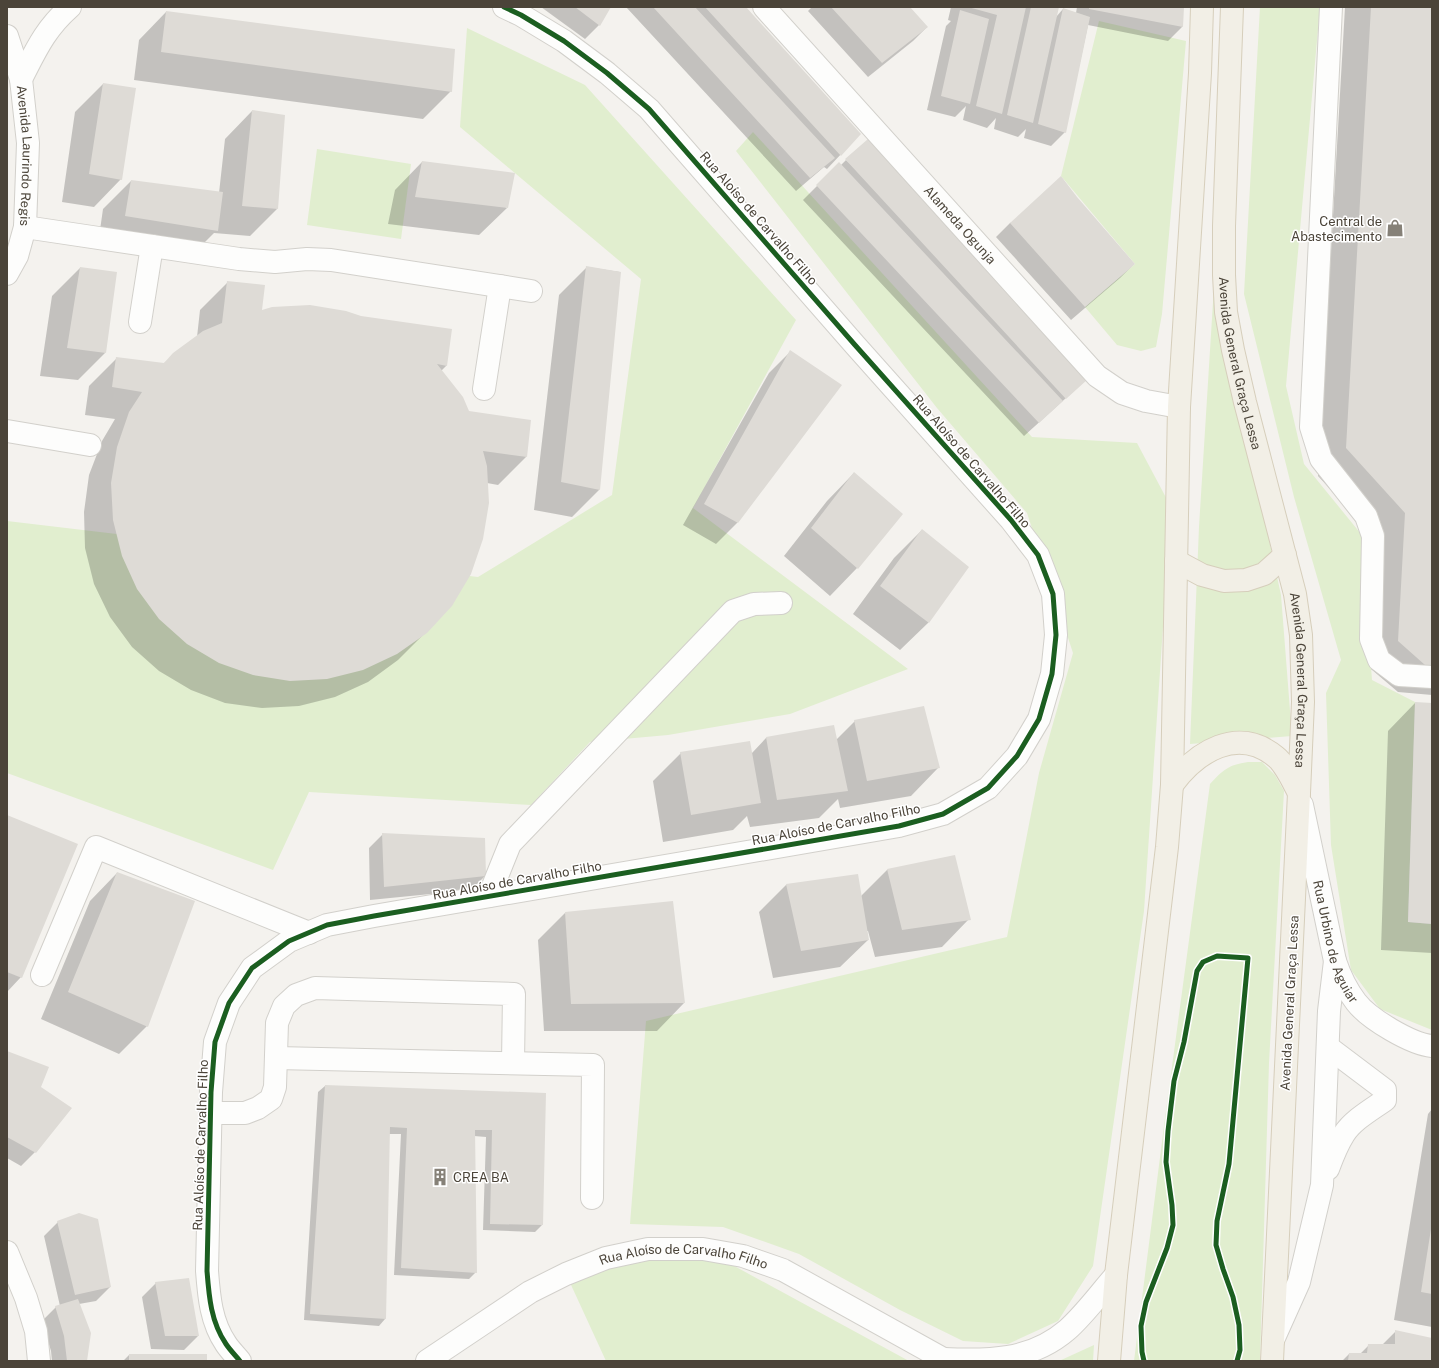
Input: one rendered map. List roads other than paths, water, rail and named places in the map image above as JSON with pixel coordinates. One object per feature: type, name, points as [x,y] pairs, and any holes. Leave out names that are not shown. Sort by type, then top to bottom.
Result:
[{"type":"main road","points":[[1109,1361],[1116,1275],[1167,847],[1172,785],[1179,407],[1200,73],[1202,7]]},
{"type":"main road","name":"Avenida General Graça Lessa","points":[[1232,7],[1224,226],[1226,312],[1243,395],[1295,594],[1301,635],[1303,702],[1272,1351]]},
{"type":"main road","points":[[1176,562],[1202,575],[1224,580],[1246,580],[1264,574],[1284,555]]},
{"type":"main road","points":[[1172,785],[1189,764],[1205,753],[1223,744],[1245,742],[1263,748],[1277,757],[1299,793]]},
{"type":"street","points":[[21,79],[39,42],[52,24],[70,7]]},
{"type":"street","name":"Rua Aloíso de Carvalho Filho","points":[[240,1361],[226,1344],[215,1322],[209,1298],[207,1271],[210,1092],[215,1042],[229,1003],[252,968],[289,941],[327,925],[900,826],[943,814],[988,788],[1017,756],[1039,718],[1052,674],[1056,635],[1053,594],[1038,555],[1011,520],[850,340],[649,109],[607,73],[564,41],[521,15],[504,7]]},
{"type":"street","name":"Alameda Ogunja","points":[[764,7],[1097,376],[1122,393],[1146,401],[1179,407]]},
{"type":"street","points":[[1331,7],[1311,427],[1320,459],[1366,516],[1373,536],[1371,639],[1379,660],[1399,675],[1432,677]]},
{"type":"street","name":"Avenida Laurindo Regis","points":[[7,36],[21,79],[28,143],[25,227],[17,256],[7,274]]},
{"type":"street","points":[[25,227],[239,259],[268,262],[307,259],[331,260],[531,292]]},
{"type":"street","points":[[140,322],[152,246]]},
{"type":"street","points":[[484,389],[500,286]]},
{"type":"street","points":[[7,431],[90,445]]},
{"type":"street","points":[[489,896],[510,844],[733,611],[754,604],[781,603]]},
{"type":"street","name":"Rua Urbino de Aguiar","points":[[1299,793],[1335,961],[1342,982],[1356,1003],[1381,1023],[1406,1037],[1432,1046]]},
{"type":"street","points":[[42,976],[96,847],[309,933]]},
{"type":"street","points":[[1322,1186],[1329,1011],[1335,961]]},
{"type":"street","points":[[210,1113],[245,1114],[258,1108],[271,1099],[275,1086],[277,1023],[284,1006],[296,994],[315,988],[514,994],[513,1063]]},
{"type":"street","points":[[1272,1351],[1299,1282],[1322,1186],[1334,1154],[1344,1134],[1356,1120],[1385,1100],[1385,1090],[1328,1047]]},
{"type":"street","points":[[276,1058],[593,1065],[592,1198]]},
{"type":"street","name":"Rua Aloíso de Carvalho Filho","points":[[427,1361],[530,1292],[566,1274],[606,1258],[648,1249],[703,1249],[743,1256],[783,1270],[945,1360],[976,1361],[1011,1357],[1042,1348],[1067,1330],[1116,1275]]},
{"type":"street","points":[[7,1252],[26,1298],[36,1331],[39,1361]]},
{"type":"place","name":"Central de Abastecimento","points":[[1395,228]]},
{"type":"place","name":"CREA BA","points":[[440,1177]]}]
